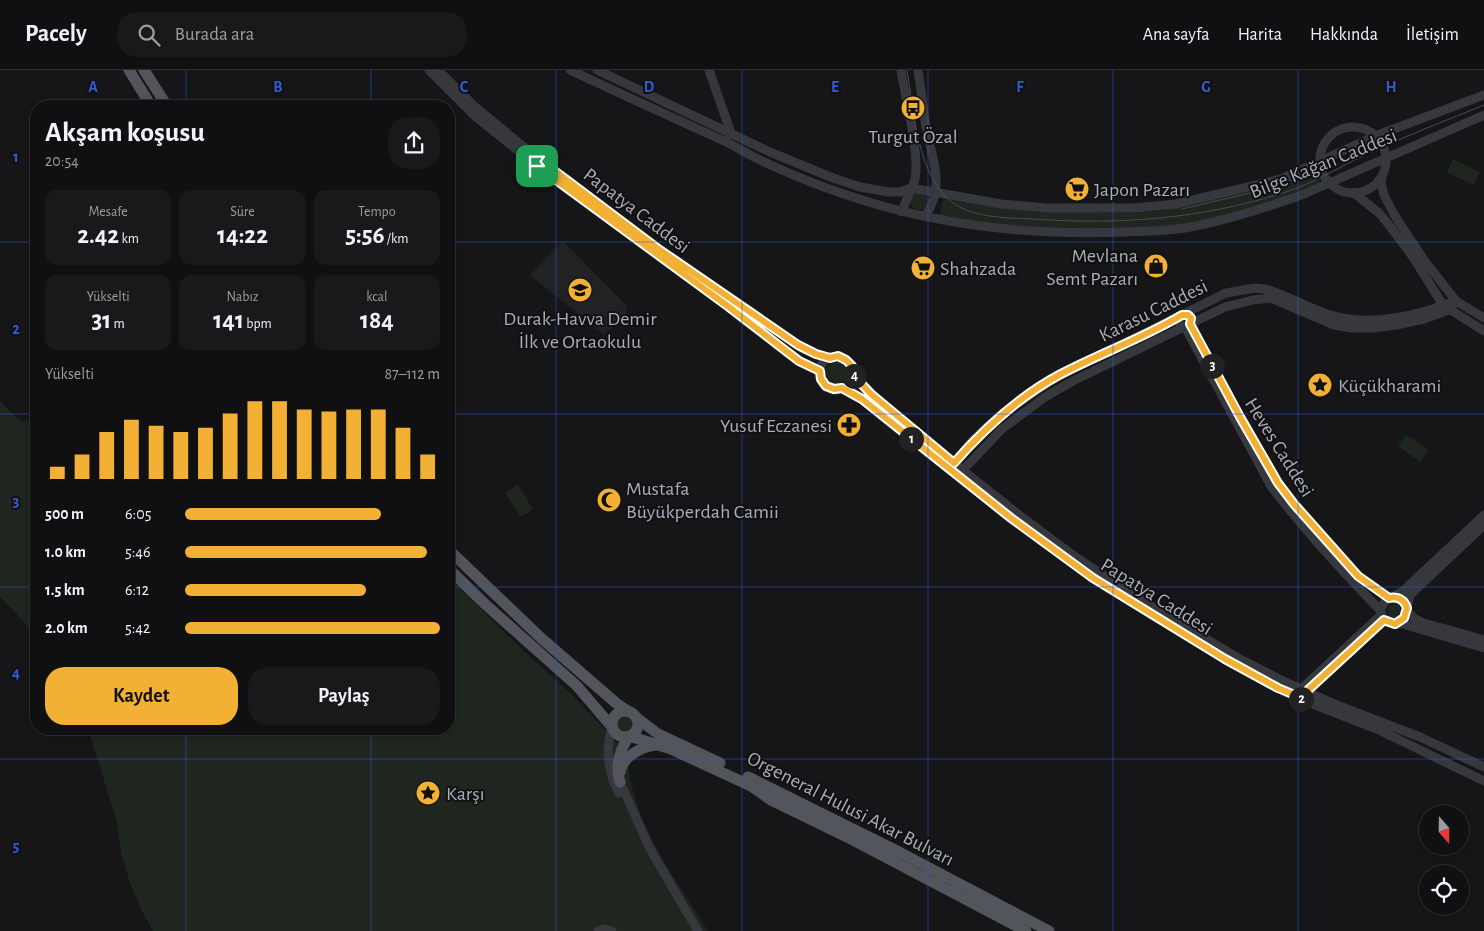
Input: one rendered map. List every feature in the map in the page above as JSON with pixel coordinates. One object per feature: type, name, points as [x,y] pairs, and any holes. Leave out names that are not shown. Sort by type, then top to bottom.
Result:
[{"type":"main road","points":[[129,70],[147,100]]},
{"type":"main road","points":[[144,70],[163,100]]},
{"type":"main road","name":"Orgeneral Hulusi Akar Bulvarı","points":[[455,556],[541,638],[616,703],[658,734],[892,848],[1049,931]]},
{"type":"main road","points":[[455,575],[577,686],[620,736],[629,736]]},
{"type":"main road","points":[[612,727],[615,716],[622,712],[633,715],[638,727],[624,744],[618,761],[616,773],[620,782]]},
{"type":"main road","name":"Orgeneral Hulusi Akar Bulvarı","points":[[629,736],[658,744],[751,786],[771,800],[847,837],[1026,931]]},
{"type":"main road","points":[[620,782],[621,766],[630,756],[644,748],[658,744]]},
{"type":"street","name":"Papatya Caddesi","points":[[429,70],[476,117],[598,207],[799,361],[820,371]]},
{"type":"street","name":"Papatya Caddesi","points":[[438,70],[485,116],[538,163]]},
{"type":"street","name":"Bilge Kağan Caddesi","points":[[570,70],[765,162],[848,196],[902,212],[972,224],[1048,232],[1094,233],[1161,230],[1198,225],[1260,209],[1304,194],[1484,115]]},
{"type":"street","name":"Bilge Kağan Caddesi","points":[[597,70],[807,168],[860,187],[889,192],[900,192],[911,188],[1016,206],[1047,208],[1152,207],[1196,200],[1281,179],[1375,136],[1484,95]]},
{"type":"street","points":[[709,70],[731,133],[726,142]]},
{"type":"street","points":[[901,70],[915,162],[915,180],[902,212]]},
{"type":"street","points":[[918,70],[926,126],[936,168],[936,193],[933,205],[925,216]]},
{"type":"street","points":[[1383,173],[1378,182],[1370,188],[1354,193],[1341,191],[1329,183],[1321,169],[1322,147],[1335,132],[1344,128],[1364,129],[1375,136],[1385,152],[1385,159],[1383,173],[1381,183],[1384,196],[1390,207],[1424,260],[1456,301],[1484,318]]},
{"type":"street","points":[[1354,193],[1380,214],[1393,230],[1446,307],[1484,331]]},
{"type":"street","name":"Papatya Caddesi","points":[[598,207],[792,341],[809,352],[830,358]]},
{"type":"street","name":"Karasu Caddesi","points":[[954,463],[974,439],[1000,416],[1058,376],[1226,293],[1255,288],[1274,292],[1318,311],[1344,318],[1382,320],[1446,307]]},
{"type":"street","name":"Karasu Caddesi","points":[[963,470],[1002,429],[1045,397],[1073,381],[1225,307],[1244,301],[1271,298],[1325,322],[1357,328],[1396,325],[1424,319],[1446,307]]},
{"type":"street","points":[[1446,307],[1456,301]]},
{"type":"street","points":[[1182,315],[1179,322],[1181,325],[1188,325]]},
{"type":"street","name":"Heves Caddesi","points":[[1188,325],[1200,343],[1278,483],[1294,504],[1358,576],[1391,598]]},
{"type":"street","name":"Heves Caddesi","points":[[1188,325],[1271,486],[1287,507],[1382,615]]},
{"type":"street","points":[[838,356],[852,366],[853,375],[849,383],[842,388],[834,389],[826,386],[821,379],[820,371],[823,363],[830,358],[838,356]]},
{"type":"street","name":"Papatya Caddesi","points":[[853,375],[878,401],[1039,534]]},
{"type":"street","name":"Papatya Caddesi","points":[[842,388],[869,404],[924,450],[1060,550],[1141,600],[1302,694],[1484,781]]},
{"type":"street","points":[[1302,694],[1382,615],[1383,603],[1404,590],[1484,515]]},
{"type":"street","points":[[1398,623],[1404,618],[1410,595],[1484,525]]},
{"type":"street","points":[[1391,598],[1400,599],[1407,609],[1420,621],[1484,640]]},
{"type":"street","points":[[1382,615],[1391,624],[1398,623],[1484,648]]},
{"type":"street","name":"Papatya Caddesi","points":[[1302,694],[1420,737],[1484,767]]},
{"type":"street","points":[[612,727],[608,742],[611,776],[618,792],[632,811]]},
{"type":"street","points":[[620,782],[664,876],[698,931]]},
{"type":"street","points":[[598,931],[604,929],[612,931]]},
{"type":"shaded area","points":[[1453,159],[1480,172],[1473,185],[1447,172]]},
{"type":"shaded area","points":[[1315,168],[1321,183],[1267,202],[1206,220],[1162,227],[1042,230],[939,219],[943,199],[1000,208],[1045,212],[1126,213],[1158,211],[1188,206],[1280,183]]},
{"type":"shaded area","points":[[919,192],[925,195],[928,201],[925,207],[919,210],[913,207],[910,201],[913,195]]},
{"type":"shaded area","name":"Durak-Havva Demir İlk ve Ortaokulu","points":[[563,241],[627,306],[627,313],[604,335],[530,275]]},
{"type":"shaded area","points":[[836,362],[844,365],[847,373],[844,381],[836,384],[828,381],[825,373],[828,365]]},
{"type":"shaded area","points":[[0,401],[22,423],[30,418],[30,630],[0,597]]},
{"type":"shaded area","points":[[1406,435],[1429,450],[1420,462],[1398,446]]},
{"type":"shaded area","points":[[518,485],[533,509],[521,517],[505,493]]},
{"type":"shaded area","points":[[455,583],[508,636],[570,693],[633,759],[628,765],[632,788],[648,831],[670,872],[708,931],[153,931],[130,883],[121,853],[117,822],[90,735],[455,735]]},
{"type":"shaded area","points":[[1391,604],[1397,604],[1401,611],[1397,618],[1391,618],[1387,614],[1387,608]]},
{"type":"shaded area","points":[[625,714],[632,717],[635,724],[632,731],[625,734],[618,731],[615,724],[618,717]]},
{"type":"tram line","points":[[907,70],[918,137],[929,171],[937,185],[947,198],[965,210],[987,216],[1011,218],[1065,221],[1159,218],[1221,209],[1252,202],[1296,188],[1382,147],[1484,105]]},
{"type":"tram line","points":[[1182,209],[1271,188],[1332,164]]},
{"type":"place","name":"Turgut Özal","points":[[913,108]]},
{"type":"place","name":"Japon Pazarı","points":[[1077,189]]},
{"type":"place","name":"Mevlana Semt Pazarı","points":[[1156,266]]},
{"type":"place","name":"Shahzada","points":[[923,268]]},
{"type":"place","name":"Durak-Havva Demir İlk ve Ortaokulu","points":[[580,290]]},
{"type":"place","name":"Küçükharami","points":[[1320,385]]},
{"type":"place","name":"Yusuf Eczanesi","points":[[849,425]]},
{"type":"place","name":"Mustafa Büyükperdah Camii","points":[[609,500]]},
{"type":"place","name":"Karşı","points":[[428,793]]},
{"type":"route","points":[[540,160],[657,248],[803,349],[830,358],[838,356],[846,360],[852,366],[853,375],[871,394],[954,463],[974,439],[1000,416],[1031,393],[1058,376],[1182,315],[1188,315],[1191,318],[1190,324],[1223,386],[1278,483],[1294,504],[1358,576],[1389,598],[1393,597],[1403,601],[1407,608],[1406,615],[1402,621],[1395,624],[1384,620],[1307,691],[1305,698],[1300,699],[1278,688],[1172,628],[1079,568],[1011,518],[869,404],[842,388],[834,389],[826,386],[821,379],[820,371],[799,361],[729,307],[537,166],[540,160]]}]
